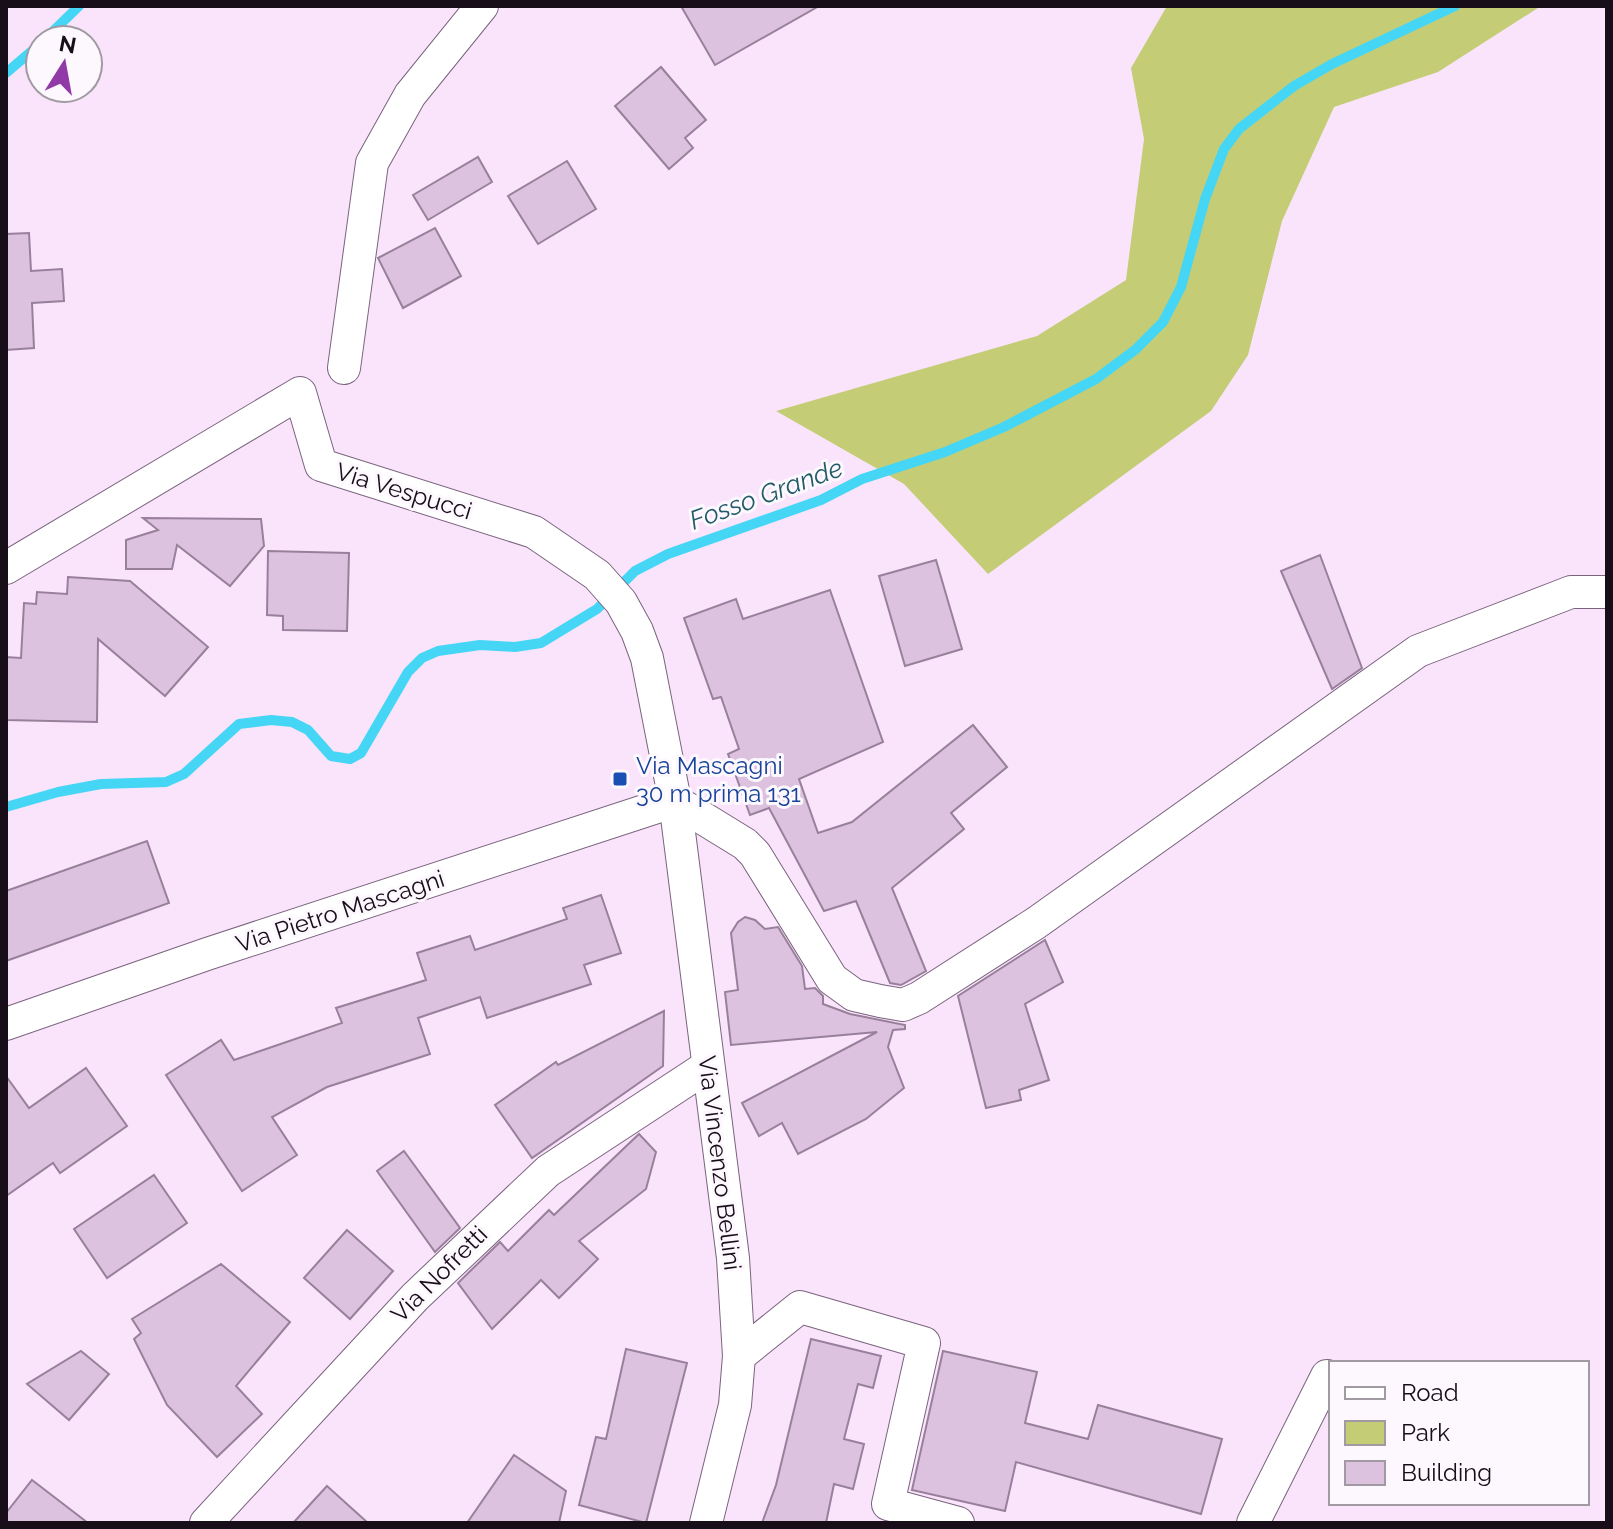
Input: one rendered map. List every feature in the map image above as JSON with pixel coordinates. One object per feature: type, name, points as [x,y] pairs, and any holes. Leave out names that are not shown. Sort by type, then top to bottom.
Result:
[{"type":"street","points":[[344,368],[372,163],[410,95],[482,6]]},
{"type":"street","name":"Via Vespucci","points":[[6,568],[300,393],[321,465],[534,532],[597,575],[621,602],[647,658],[675,801]]},
{"type":"street","points":[[675,801],[745,844],[755,854],[832,979],[854,995],[903,1005],[919,998],[1036,923],[1418,651],[1571,592],[1607,592]]},
{"type":"street","name":"Via Pietro Mascagni","points":[[6,1024],[207,954],[675,801]]},
{"type":"street","name":"Via Vincenzo Bellini","points":[[675,801],[733,1258],[739,1356],[735,1405],[706,1523]]},
{"type":"street","name":"Via Nofretti","points":[[206,1523],[415,1297],[527,1190],[548,1171],[708,1066]]},
{"type":"street","points":[[739,1356],[800,1307],[924,1343],[888,1504],[958,1523]]},
{"type":"street","points":[[1253,1523],[1327,1376]]},
{"type":"green space","points":[[1167,6],[1541,6],[1438,72],[1334,107],[1282,221],[1248,355],[1211,411],[988,574],[904,484],[776,411],[1037,336],[1126,280],[1144,139],[1131,68]]},
{"type":"building","points":[[681,6],[819,6],[715,65]]},
{"type":"building","points":[[661,67],[706,120],[685,138],[693,148],[669,169],[615,106]]},
{"type":"building","points":[[478,157],[492,182],[428,220],[413,195]]},
{"type":"building","points":[[567,161],[596,209],[538,244],[508,196]]},
{"type":"building","points":[[435,228],[461,276],[403,308],[378,258]]},
{"type":"building","points":[[29,233],[31,271],[62,269],[64,301],[32,303],[34,348],[6,350],[6,234]]},
{"type":"building","points":[[143,518],[261,519],[264,546],[230,586],[177,545],[172,569],[126,569],[126,540],[158,530]]},
{"type":"building","points":[[268,551],[349,553],[347,631],[283,630],[283,616],[267,615]]},
{"type":"building","points":[[1320,555],[1362,668],[1332,689],[1281,571]]},
{"type":"building","points":[[936,560],[962,649],[905,666],[879,576]]},
{"type":"building","points":[[68,577],[130,581],[208,647],[165,696],[98,639],[97,722],[6,720],[6,657],[21,658],[24,603],[36,604],[37,592],[67,594]]},
{"type":"building","points":[[830,590],[883,742],[799,779],[818,833],[852,822],[973,725],[1007,767],[951,813],[964,829],[892,888],[926,971],[901,985],[890,983],[856,901],[824,911],[769,808],[750,815],[728,754],[739,749],[721,697],[713,699],[684,618],[736,599],[743,619]]},
{"type":"building","points":[[147,841],[169,903],[6,961],[6,891]]},
{"type":"building","points":[[601,895],[621,953],[584,965],[591,984],[487,1018],[480,997],[418,1018],[430,1054],[327,1087],[272,1117],[297,1155],[242,1191],[166,1075],[221,1040],[234,1060],[342,1023],[336,1008],[426,980],[417,953],[470,936],[475,950],[567,919],[563,908]]},
{"type":"building","points":[[745,917],[755,920],[765,929],[778,927],[802,966],[805,989],[815,988],[823,996],[823,1004],[850,1014],[905,1025],[905,1029],[893,1030],[888,1047],[904,1088],[866,1119],[798,1154],[782,1123],[759,1136],[742,1103],[877,1032],[731,1045],[725,992],[738,990],[731,933]]},
{"type":"building","points":[[1045,940],[1063,982],[1025,1004],[1049,1080],[1019,1090],[1021,1100],[986,1108],[958,996]]},
{"type":"building","points":[[664,1011],[663,1066],[532,1158],[495,1105],[556,1062],[558,1065]]},
{"type":"building","points":[[86,1068],[127,1126],[60,1173],[53,1163],[6,1196],[6,1076],[29,1108]]},
{"type":"building","points":[[639,1134],[656,1152],[646,1189],[579,1241],[598,1259],[559,1298],[541,1280],[492,1329],[458,1283],[500,1242],[508,1251],[549,1210],[554,1215]]},
{"type":"building","points":[[404,1151],[460,1228],[435,1252],[377,1171]]},
{"type":"building","points":[[154,1175],[187,1223],[107,1278],[74,1229]]},
{"type":"building","points":[[347,1230],[393,1271],[350,1319],[304,1278]]},
{"type":"building","points":[[221,1264],[290,1322],[236,1386],[262,1414],[217,1457],[167,1405],[134,1339],[141,1333],[132,1319]]},
{"type":"building","points":[[811,1339],[881,1356],[873,1388],[858,1384],[844,1439],[864,1444],[853,1489],[834,1484],[826,1523],[762,1523],[776,1485]]},
{"type":"building","points":[[626,1349],[687,1363],[646,1523],[579,1505],[596,1437],[606,1439]]},
{"type":"building","points":[[81,1351],[109,1374],[69,1420],[27,1384]]},
{"type":"building","points":[[943,1351],[1037,1372],[1025,1423],[1088,1439],[1098,1405],[1222,1439],[1201,1514],[1016,1462],[1005,1511],[912,1490]]},
{"type":"building","points":[[514,1455],[566,1491],[559,1523],[467,1523]]},
{"type":"building","points":[[32,1480],[88,1523],[6,1523],[6,1513]]},
{"type":"building","points":[[327,1486],[368,1523],[293,1523]]},
{"type":"waterway","points":[[60,24],[79,6]]},
{"type":"waterway","name":"Fosso Grande","points":[[6,807],[101,784],[166,782],[184,774],[239,724],[271,720],[292,722],[308,730],[331,756],[350,759],[361,753],[408,672],[422,658],[438,651],[480,645],[515,647],[541,643],[597,609],[635,571],[668,554],[821,500],[862,479],[945,452],[1004,427],[1096,379],[1135,350],[1163,322],[1181,287],[1205,199],[1224,149],[1239,129],[1294,86],[1332,64],[1455,6]]},
{"type":"waterway","points":[[6,73],[24,58]]},
{"type":"place","name":"Via Mascagni 30 m prima 131","points":[[620,779]]}]
